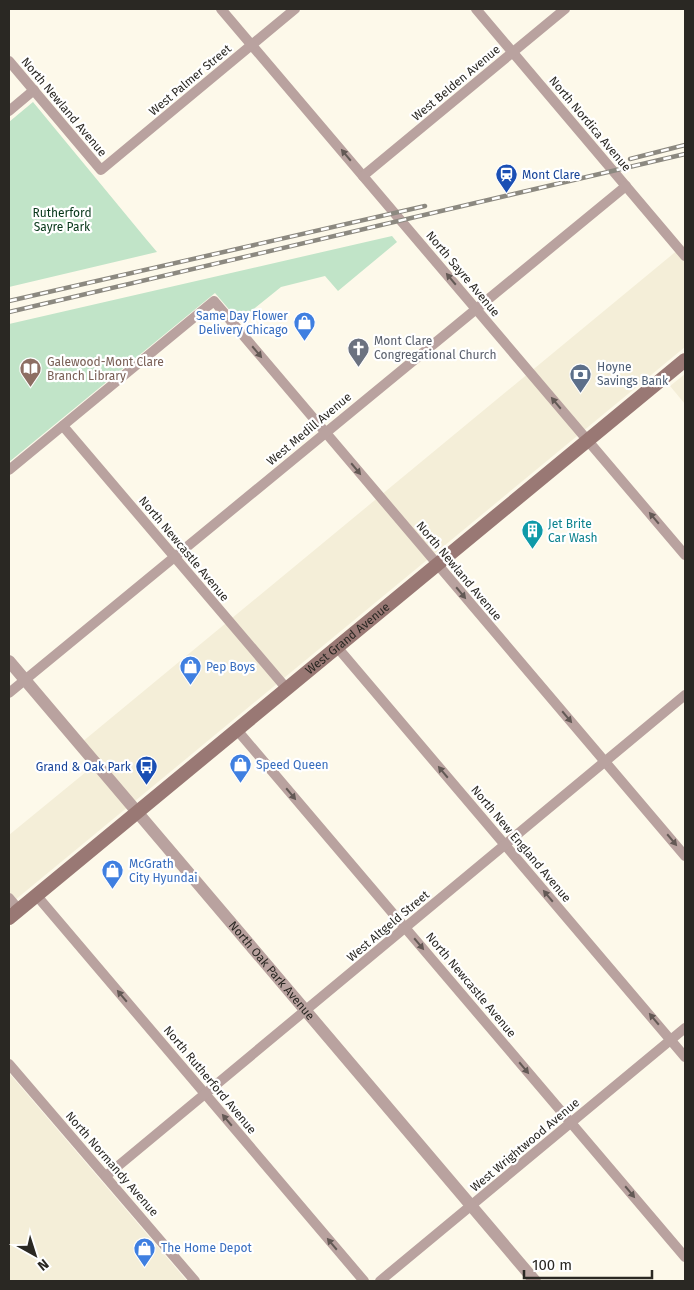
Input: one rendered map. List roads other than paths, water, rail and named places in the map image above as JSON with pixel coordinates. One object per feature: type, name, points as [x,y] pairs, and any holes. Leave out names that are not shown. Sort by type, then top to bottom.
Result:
[{"type":"main road","name":"West Grand Avenue","points":[[14,914],[685,360]]},
{"type":"street","name":"North Sayre Avenue","points":[[221,9],[685,555]]},
{"type":"street","name":"West Palmer Street","points":[[101,170],[295,9]]},
{"type":"street","name":"North Nordica Avenue","points":[[476,9],[685,256]]},
{"type":"street","name":"West Belden Avenue","points":[[363,176],[565,9]]},
{"type":"street","name":"North Newland Avenue","points":[[9,61],[101,170]]},
{"type":"street","points":[[9,111],[34,90]]},
{"type":"street","name":"West Medill Avenue","points":[[9,693],[626,186]]},
{"type":"street","name":"North Newland Avenue","points":[[63,426],[214,301],[685,856]]},
{"type":"street","points":[[9,470],[63,426]]},
{"type":"street","name":"North Newcastle Avenue","points":[[63,426],[287,689]]},
{"type":"street","name":"North New England Avenue","points":[[337,647],[685,1057]]},
{"type":"street","name":"North Oak Park Avenue","points":[[9,661],[535,1281]]},
{"type":"street","name":"West Altgeld Street","points":[[106,1176],[685,695]]},
{"type":"street","name":"North Newcastle Avenue","points":[[237,730],[685,1257]]},
{"type":"street","name":"North Rutherford Avenue","points":[[37,896],[364,1281]]},
{"type":"street","points":[[9,898],[14,914]]},
{"type":"street","name":"West Wrightwood Avenue","points":[[380,1281],[685,1028]]},
{"type":"street","name":"North Normandy Avenue","points":[[9,1064],[195,1281]]},
{"type":"railway","points":[[630,159],[685,145]]},
{"type":"railway","points":[[9,312],[685,154]]},
{"type":"railway","points":[[9,301],[425,206]]},
{"type":"place","name":"Mont Clare","points":[[506,194]]},
{"type":"place","name":"Same Day Flower Delivery Chicago","points":[[304,342]]},
{"type":"place","name":"Mont Clare Congregational Church","points":[[358,367]]},
{"type":"place","name":"Galewood-Mont Clare Branch Library","points":[[31,388]]},
{"type":"place","name":"Hoyne Savings Bank","points":[[581,393]]},
{"type":"place","name":"Jet Brite Car Wash","points":[[532,550]]},
{"type":"place","name":"Pep Boys","points":[[190,686]]},
{"type":"place","name":"Speed Queen","points":[[240,784]]},
{"type":"place","name":"Grand & Oak Park","points":[[147,786]]},
{"type":"place","name":"McGrath City Hyundai","points":[[113,890]]},
{"type":"place","name":"The Home Depot","points":[[145,1267]]},
{"type":"park label","name":"Rutherford Sayre Park","points":[[62,220]]}]
